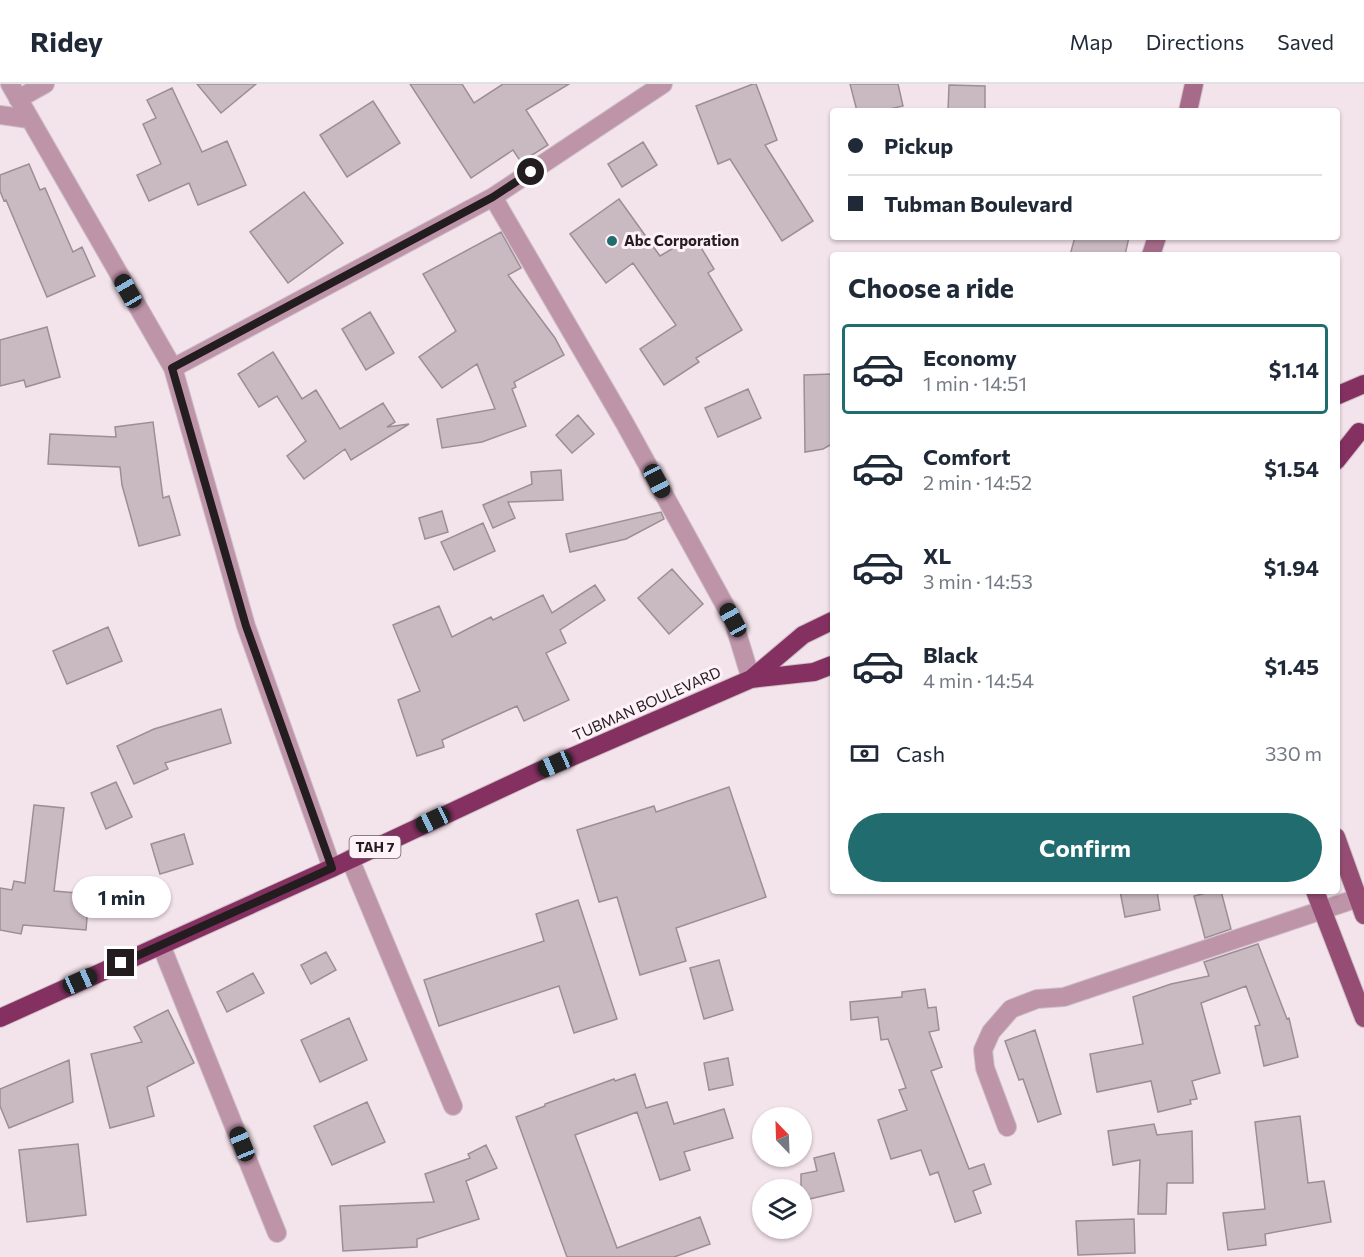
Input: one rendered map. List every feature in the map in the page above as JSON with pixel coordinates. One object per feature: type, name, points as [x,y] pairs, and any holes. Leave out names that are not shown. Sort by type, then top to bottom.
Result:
[{"type":"highway","points":[[1340,394],[1364,384]]},
{"type":"highway","points":[[1340,442],[1362,431]]},
{"type":"highway","points":[[1340,456],[1362,431]]},
{"type":"highway","name":"TUBMAN BOULEVARD","points":[[0,1018],[332,868],[537,772],[751,679],[803,635],[830,622]]},
{"type":"highway","name":"TUBMAN BOULEVARD","points":[[751,679],[814,672],[830,666]]},
{"type":"main road","points":[[1340,847],[1362,903]]},
{"type":"main road","points":[[1316,894],[1364,1018]]},
{"type":"street","points":[[45,84],[14,92],[172,368],[246,626],[332,868]]},
{"type":"street","points":[[172,368],[493,197],[663,84]]},
{"type":"street","points":[[1189,108],[1194,84]]},
{"type":"street","points":[[0,115],[28,119]]},
{"type":"street","points":[[493,197],[624,422],[733,620],[751,679]]},
{"type":"street","points":[[350,859],[453,1106]]},
{"type":"street","points":[[1007,1127],[985,1068],[983,1050],[991,1032],[1011,1009],[1036,999],[1064,997],[1322,911],[1362,903]]},
{"type":"street","points":[[161,945],[278,1233]]},
{"type":"building","points":[[197,84],[256,84],[221,113]]},
{"type":"building","points":[[410,84],[462,84],[474,103],[503,84],[569,84],[526,110],[548,145],[521,162],[513,150],[471,178]]},
{"type":"building","points":[[756,84],[777,140],[765,145],[813,221],[782,241],[730,159],[718,164],[696,106]]},
{"type":"building","points":[[850,84],[898,84],[903,106],[856,108]]},
{"type":"building","points":[[949,85],[985,86],[985,108],[948,108]]},
{"type":"building","points":[[172,88],[202,152],[227,141],[246,185],[198,205],[189,183],[149,201],[137,175],[161,164],[143,124],[156,118],[147,100]]},
{"type":"building","points":[[373,101],[400,143],[347,177],[320,135]]},
{"type":"building","points":[[643,142],[657,165],[622,187],[608,164]]},
{"type":"building","points":[[29,164],[40,190],[45,188],[73,252],[82,247],[95,276],[47,297],[6,200],[4,201],[0,191],[0,175]]},
{"type":"building","points":[[304,192],[343,243],[288,283],[250,232]]},
{"type":"building","points":[[619,199],[660,256],[694,236],[714,269],[708,273],[742,330],[696,358],[699,362],[664,385],[640,349],[676,325],[633,263],[606,283],[570,234]]},
{"type":"building","points":[[501,232],[521,268],[508,275],[555,338],[564,355],[514,382],[516,387],[512,389],[526,426],[482,442],[442,448],[437,419],[495,409],[477,364],[442,388],[419,357],[456,331],[423,274]]},
{"type":"building","points":[[1074,240],[1128,240],[1126,252],[1071,252]]},
{"type":"building","points":[[370,312],[394,353],[366,370],[342,329]]},
{"type":"building","points":[[47,327],[60,377],[26,387],[24,380],[0,386],[0,340]]},
{"type":"building","points":[[273,352],[302,399],[316,390],[340,429],[383,403],[395,422],[387,427],[409,424],[351,460],[345,449],[304,479],[287,456],[306,441],[277,396],[259,407],[238,374]]},
{"type":"building","points":[[830,374],[830,445],[823,449],[805,452],[804,375]]},
{"type":"building","points":[[748,389],[761,418],[718,437],[705,408]]},
{"type":"building","points":[[578,415],[594,434],[572,453],[556,435]]},
{"type":"building","points":[[153,422],[163,498],[169,496],[180,535],[139,546],[122,485],[120,467],[48,464],[50,434],[116,437],[115,427]]},
{"type":"building","points":[[561,470],[563,500],[508,502],[515,518],[493,528],[483,505],[532,484],[531,472]]},
{"type":"building","points":[[442,511],[448,532],[425,539],[419,518]]},
{"type":"building","points":[[661,512],[664,519],[626,539],[570,552],[566,534]]},
{"type":"building","points":[[483,523],[495,551],[454,570],[441,542]]},
{"type":"building","points":[[672,569],[703,604],[669,634],[638,598]]},
{"type":"building","points":[[595,585],[605,600],[560,630],[566,643],[546,653],[569,700],[524,721],[517,706],[442,740],[444,747],[417,756],[398,700],[420,691],[393,625],[439,606],[452,637],[491,617],[493,620],[543,595],[552,613]]},
{"type":"building","points":[[108,627],[122,661],[67,684],[53,651]]},
{"type":"building","points":[[221,709],[231,743],[165,763],[168,769],[134,784],[117,746],[154,729]]},
{"type":"building","points":[[116,782],[132,817],[106,829],[91,793]]},
{"type":"building","points":[[729,787],[766,897],[676,928],[686,961],[640,975],[617,897],[599,902],[577,830],[654,806],[656,812]]},
{"type":"building","points":[[34,805],[64,808],[54,891],[89,894],[86,930],[23,925],[21,934],[0,930],[0,888],[12,890],[14,881],[25,883]]},
{"type":"building","points":[[184,834],[193,864],[160,874],[151,844]]},
{"type":"building","points":[[1121,894],[1157,894],[1160,910],[1125,917]]},
{"type":"building","points":[[1222,894],[1231,929],[1205,938],[1194,896]]},
{"type":"building","points":[[578,900],[617,1019],[574,1033],[559,986],[439,1026],[424,980],[544,941],[536,914]]},
{"type":"building","points":[[1258,944],[1287,1019],[1289,1018],[1298,1057],[1264,1066],[1255,1026],[1260,1025],[1246,986],[1201,1003],[1220,1073],[1192,1081],[1197,1099],[1190,1100],[1191,1104],[1158,1112],[1151,1081],[1097,1092],[1090,1054],[1143,1044],[1133,997],[1171,984],[1209,976],[1204,962]]},
{"type":"building","points":[[326,952],[336,970],[311,984],[301,965]]},
{"type":"building","points":[[719,960],[733,1010],[704,1019],[690,968]]},
{"type":"building","points":[[253,973],[264,993],[227,1012],[217,992]]},
{"type":"building","points":[[925,989],[928,1008],[936,1007],[939,1030],[929,1032],[942,1067],[931,1071],[969,1169],[984,1164],[991,1184],[973,1191],[981,1213],[955,1222],[938,1172],[930,1175],[921,1150],[891,1159],[878,1120],[907,1110],[899,1090],[906,1088],[888,1039],[881,1040],[878,1017],[851,1020],[850,1002],[902,997],[902,992]]},
{"type":"building","points":[[168,1010],[194,1063],[147,1087],[154,1116],[110,1128],[91,1054],[142,1042],[134,1027]]},
{"type":"building","points":[[349,1018],[367,1060],[320,1082],[301,1040]]},
{"type":"building","points":[[1035,1030],[1061,1114],[1038,1122],[1023,1079],[1019,1080],[1005,1041]]},
{"type":"building","points":[[728,1058],[733,1085],[709,1090],[704,1063]]},
{"type":"building","points":[[69,1060],[73,1102],[9,1128],[0,1106],[0,1089]]},
{"type":"building","points":[[635,1074],[646,1108],[667,1102],[674,1124],[724,1109],[733,1138],[684,1152],[690,1170],[660,1180],[637,1112],[575,1135],[617,1248],[700,1217],[710,1244],[674,1257],[567,1257],[516,1117],[614,1079],[615,1081]]},
{"type":"building","points":[[367,1102],[385,1142],[332,1165],[314,1126]]},
{"type":"building","points":[[1300,1116],[1308,1183],[1324,1181],[1331,1222],[1265,1234],[1266,1245],[1228,1250],[1223,1213],[1265,1209],[1255,1122]]},
{"type":"building","points":[[1154,1124],[1157,1135],[1192,1131],[1193,1183],[1167,1183],[1166,1214],[1138,1214],[1140,1160],[1113,1165],[1108,1131]]},
{"type":"building","points":[[78,1144],[86,1215],[27,1222],[19,1150]]},
{"type":"building","points":[[486,1145],[497,1168],[466,1181],[479,1219],[417,1239],[417,1247],[343,1251],[340,1206],[434,1202],[425,1174],[470,1158],[468,1154]]},
{"type":"building","points":[[834,1153],[844,1191],[812,1198],[812,1179],[801,1179],[801,1174],[817,1171],[814,1158]]},
{"type":"building","points":[[1134,1219],[1135,1253],[1078,1255],[1076,1221]]},
{"type":"place","name":"Abc Corporation","points":[[612,241]]},
{"type":"route","points":[[121,963],[332,868],[246,626],[172,368],[493,197],[531,172]]}]
